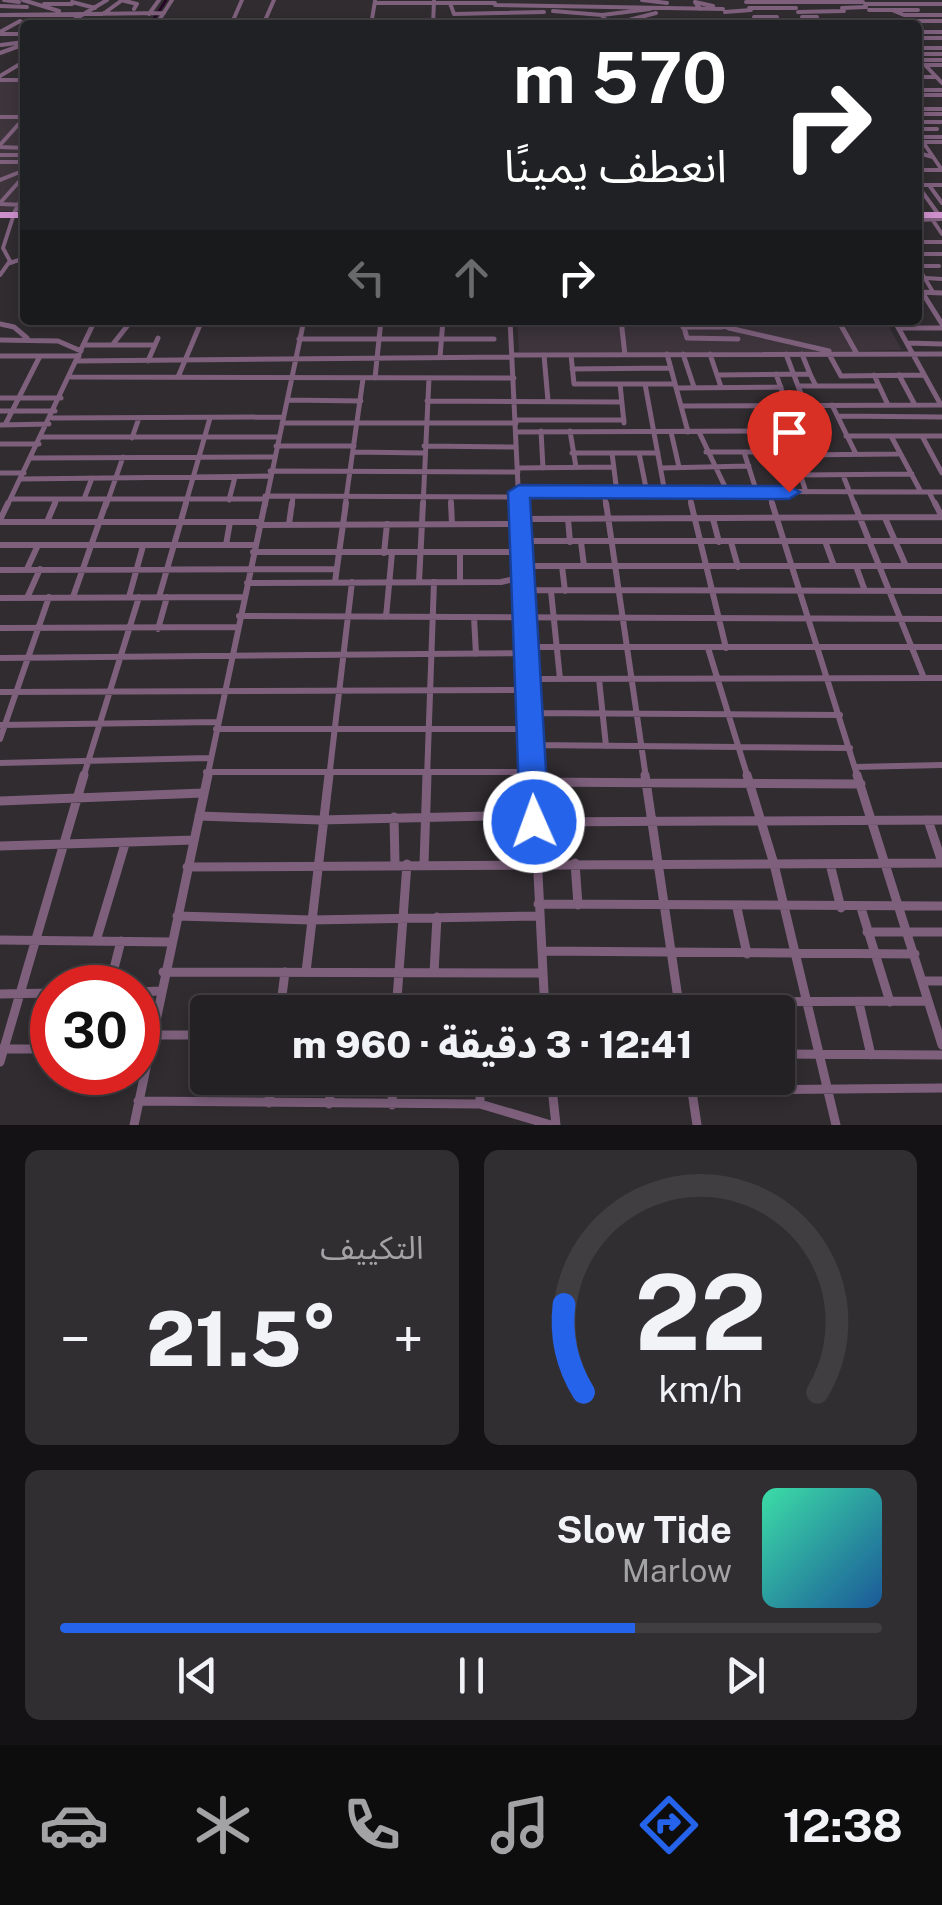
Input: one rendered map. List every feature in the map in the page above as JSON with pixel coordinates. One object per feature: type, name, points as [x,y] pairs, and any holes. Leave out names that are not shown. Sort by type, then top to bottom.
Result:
[{"type":"main road","points":[[0,216],[20,216]]},
{"type":"street","points":[[72,20],[107,0]]},
{"type":"street","points":[[104,13],[121,0],[137,4],[134,10]]},
{"type":"street","points":[[148,14],[159,0]]},
{"type":"street","points":[[160,20],[172,0]]},
{"type":"street","points":[[514,0],[515,7]]},
{"type":"street","points":[[538,0],[539,8]]},
{"type":"street","points":[[552,9],[555,0]]},
{"type":"street","points":[[717,0],[729,20]]},
{"type":"street","points":[[559,20],[606,20],[620,7],[643,1],[692,9],[786,8],[815,20]]},
{"type":"street","points":[[751,10],[746,1],[836,1],[884,10],[892,20]]},
{"type":"street","points":[[816,1],[831,20]]},
{"type":"street","points":[[25,2],[33,7]]},
{"type":"street","points":[[72,2],[79,14]]},
{"type":"street","points":[[3,4],[33,7],[72,2],[104,13]]},
{"type":"street","points":[[375,2],[495,3],[552,9],[586,20]]},
{"type":"street","points":[[449,2],[452,13],[459,17]]},
{"type":"street","points":[[566,3],[607,2]]},
{"type":"street","points":[[443,20],[496,20],[566,3],[607,2],[656,11]]},
{"type":"street","points":[[792,2],[800,14],[827,20]]},
{"type":"street","points":[[801,2],[808,12]]},
{"type":"street","points":[[797,20],[800,14],[808,12],[878,2],[918,10]]},
{"type":"street","points":[[495,3],[496,20]]},
{"type":"street","points":[[3,4],[41,4],[79,14]]},
{"type":"street","points":[[24,20],[41,4]]},
{"type":"street","points":[[631,4],[646,10]]},
{"type":"street","points":[[631,4],[656,11]]},
{"type":"street","points":[[632,20],[666,4]]},
{"type":"street","points":[[913,4],[923,15]]},
{"type":"street","points":[[586,20],[598,5]]},
{"type":"street","points":[[884,10],[892,5],[942,6]]},
{"type":"street","points":[[892,5],[911,20]]},
{"type":"street","points":[[929,6],[940,14]]},
{"type":"street","points":[[856,7],[867,20]]},
{"type":"street","points":[[786,8],[795,20]]},
{"type":"street","points":[[552,9],[566,19]]},
{"type":"street","points":[[692,9],[696,20]]},
{"type":"street","points":[[824,10],[842,9]]},
{"type":"street","points":[[842,9],[848,20]]},
{"type":"street","points":[[764,10],[778,19]]},
{"type":"street","points":[[656,11],[659,20]]},
{"type":"street","points":[[0,17],[164,13]]},
{"type":"street","points":[[532,14],[532,20]]},
{"type":"street","points":[[904,14],[940,14]]},
{"type":"street","points":[[566,19],[576,15]]},
{"type":"street","points":[[754,20],[784,20]]},
{"type":"street","points":[[0,33],[20,22]]},
{"type":"street","points":[[922,38],[934,54]]},
{"type":"street","points":[[922,54],[941,44]]},
{"type":"street","points":[[922,57],[934,54],[941,44]]},
{"type":"street","points":[[926,65],[941,44]]},
{"type":"street","points":[[941,44],[942,72]]},
{"type":"street","points":[[922,62],[936,77],[941,92]]},
{"type":"street","points":[[922,62],[930,70]]},
{"type":"street","points":[[0,78],[20,64]]},
{"type":"street","points":[[14,67],[20,75]]},
{"type":"street","points":[[925,77],[936,77]]},
{"type":"street","points":[[925,77],[941,92]]},
{"type":"street","points":[[925,145],[942,140],[930,122]]},
{"type":"street","points":[[922,124],[942,122]]},
{"type":"street","points":[[922,126],[937,129]]},
{"type":"street","points":[[0,146],[20,127]]},
{"type":"street","points":[[922,144],[942,170],[922,170]]},
{"type":"street","points":[[2,164],[20,151]]},
{"type":"street","points":[[0,155],[20,151]]},
{"type":"street","points":[[929,170],[941,185]]},
{"type":"street","points":[[0,204],[20,176]]},
{"type":"street","points":[[922,185],[941,185]]},
{"type":"street","points":[[929,185],[942,202]]},
{"type":"street","points":[[922,196],[930,202],[942,202]]},
{"type":"street","points":[[9,264],[3,248],[20,200]]},
{"type":"street","points":[[930,202],[931,217],[942,234]]},
{"type":"street","points":[[0,204],[17,205]]},
{"type":"street","points":[[922,254],[942,254]]},
{"type":"street","points":[[925,278],[941,272],[932,254]]},
{"type":"street","points":[[0,275],[9,264],[20,260]]},
{"type":"street","points":[[922,273],[933,292]]},
{"type":"street","points":[[922,292],[942,292]]},
{"type":"street","points":[[898,328],[942,326],[922,294]]},
{"type":"street","points":[[928,301],[942,301]]},
{"type":"street","points":[[0,324],[14,327],[28,339]]},
{"type":"street","points":[[93,325],[52,418],[0,520],[452,524],[609,518],[942,517]]},
{"type":"street","points":[[112,345],[128,325]]},
{"type":"street","points":[[178,377],[200,325]]},
{"type":"street","points":[[160,986],[303,325]]},
{"type":"street","points":[[374,379],[380,325]]},
{"type":"street","points":[[440,357],[442,325]]},
{"type":"street","points":[[510,325],[544,995]]},
{"type":"street","points":[[621,325],[626,354]]},
{"type":"street","points":[[682,325],[688,338],[738,339]]},
{"type":"street","points":[[704,325],[725,326],[840,354]]},
{"type":"street","points":[[841,325],[856,354]]},
{"type":"street","points":[[681,406],[941,404],[896,325]]},
{"type":"street","points":[[735,330],[744,354]]},
{"type":"street","points":[[299,339],[494,339]]},
{"type":"street","points":[[0,340],[58,340],[80,353],[148,361],[942,354]]},
{"type":"street","points":[[0,356],[80,353],[112,345],[157,342],[148,361]]},
{"type":"street","points":[[906,343],[942,344]]},
{"type":"street","points":[[667,354],[688,432]]},
{"type":"street","points":[[683,354],[694,388]]},
{"type":"street","points":[[710,354],[721,387]]},
{"type":"street","points":[[786,354],[824,454]]},
{"type":"street","points":[[802,354],[816,386]]},
{"type":"street","points":[[829,354],[840,375],[924,375]]},
{"type":"street","points":[[544,355],[548,402]]},
{"type":"street","points":[[570,355],[575,402]]},
{"type":"street","points":[[3,424],[40,356]]},
{"type":"street","points":[[572,369],[671,368]]},
{"type":"street","points":[[717,374],[810,374]]},
{"type":"street","points":[[776,374],[787,405]]},
{"type":"street","points":[[874,375],[888,405]]},
{"type":"street","points":[[899,375],[915,405]]},
{"type":"street","points":[[71,377],[514,378]]},
{"type":"street","points":[[419,582],[429,378]]},
{"type":"street","points":[[336,582],[363,379]]},
{"type":"street","points":[[574,384],[780,387]]},
{"type":"street","points":[[620,384],[626,432]]},
{"type":"street","points":[[645,384],[665,492]]},
{"type":"street","points":[[799,386],[879,386]]},
{"type":"street","points":[[0,398],[61,398]]},
{"type":"street","points":[[287,400],[361,401]]},
{"type":"street","points":[[427,401],[622,402]]},
{"type":"street","points":[[777,406],[806,492]]},
{"type":"street","points":[[832,406],[856,454]]},
{"type":"street","points":[[0,411],[52,418]]},
{"type":"street","points":[[838,416],[942,417]]},
{"type":"street","points":[[3,424],[52,418],[426,423],[624,420]]},
{"type":"street","points":[[132,438],[139,418]]},
{"type":"street","points":[[158,629],[166,570],[210,418]]},
{"type":"street","points":[[516,432],[786,431]]},
{"type":"street","points":[[541,432],[543,468]]},
{"type":"street","points":[[570,432],[576,467]]},
{"type":"street","points":[[671,432],[679,467]]},
{"type":"street","points":[[699,432],[728,493]]},
{"type":"street","points":[[846,436],[942,436]]},
{"type":"street","points":[[891,436],[898,454],[942,517]]},
{"type":"street","points":[[922,436],[942,474]]},
{"type":"street","points":[[0,444],[204,438],[354,449],[516,448]]},
{"type":"street","points":[[572,453],[658,452]]},
{"type":"street","points":[[706,452],[898,454]]},
{"type":"street","points":[[744,452],[757,492]]},
{"type":"street","points":[[612,453],[617,493]]},
{"type":"street","points":[[639,453],[647,493]]},
{"type":"street","points":[[32,458],[273,457]]},
{"type":"street","points":[[73,598],[122,458]]},
{"type":"street","points":[[661,468],[749,466]]},
{"type":"street","points":[[0,473],[92,478],[234,477],[352,470],[613,467]]},
{"type":"street","points":[[801,475],[912,474]]},
{"type":"street","points":[[843,475],[924,678]]},
{"type":"street","points":[[228,500],[234,477]]},
{"type":"street","points":[[84,499],[92,478]]},
{"type":"street","points":[[689,492],[726,648]]},
{"type":"street","points":[[769,492],[941,1038]]},
{"type":"street","points":[[0,496],[228,500],[293,496],[942,492]]},
{"type":"street","points":[[604,493],[677,995]]},
{"type":"street","points":[[289,524],[293,496]]},
{"type":"street","points":[[450,497],[452,524]]},
{"type":"street","points":[[47,522],[57,499]]},
{"type":"street","points":[[712,518],[718,542]]},
{"type":"street","points":[[885,518],[906,566]]},
{"type":"street","points":[[568,519],[570,542]]},
{"type":"street","points":[[226,545],[230,522]]},
{"type":"street","points":[[386,617],[387,524]]},
{"type":"street","points":[[521,541],[942,541]]},
{"type":"street","points":[[825,541],[834,566]]},
{"type":"street","points":[[581,542],[584,566]]},
{"type":"street","points":[[731,542],[738,567]]},
{"type":"street","points":[[0,544],[226,545],[339,553],[522,552]]},
{"type":"street","points":[[27,569],[38,545]]},
{"type":"street","points":[[0,1062],[33,940],[129,630],[143,546]]},
{"type":"street","points":[[460,552],[460,582]]},
{"type":"street","points":[[522,566],[942,566]]},
{"type":"street","points":[[562,566],[565,591]]},
{"type":"street","points":[[856,566],[865,591]]},
{"type":"street","points":[[27,598],[40,569]]},
{"type":"street","points":[[0,570],[337,569]]},
{"type":"street","points":[[247,582],[501,582],[523,577]]},
{"type":"street","points":[[306,972],[320,820],[352,582]]},
{"type":"street","points":[[424,864],[434,582]]},
{"type":"street","points":[[524,590],[942,591]]},
{"type":"street","points":[[551,591],[560,679]]},
{"type":"street","points":[[0,598],[244,597]]},
{"type":"street","points":[[0,739],[49,598]]},
{"type":"street","points":[[239,616],[942,619]]},
{"type":"street","points":[[474,618],[476,654]]},
{"type":"street","points":[[0,628],[237,627]]},
{"type":"street","points":[[0,658],[476,654],[558,647],[942,646]]},
{"type":"street","points":[[708,648],[774,864],[836,1125]]},
{"type":"street","points":[[528,679],[942,678]]},
{"type":"street","points":[[599,679],[606,746]]},
{"type":"street","points":[[0,692],[529,690]]},
{"type":"street","points":[[530,712],[840,715]]},
{"type":"street","points":[[3,725],[530,729]]},
{"type":"street","points":[[531,744],[850,748]]},
{"type":"street","points":[[0,763],[209,758]]},
{"type":"street","points":[[855,767],[942,765]]},
{"type":"street","points":[[206,772],[426,772],[861,784]]},
{"type":"street","points":[[0,801],[203,794]]},
{"type":"street","points":[[199,816],[654,822],[942,820]]},
{"type":"street","points":[[394,816],[395,864]]},
{"type":"street","points":[[187,867],[942,862],[928,820]]},
{"type":"street","points":[[0,846],[194,840]]},
{"type":"street","points":[[96,940],[125,844]]},
{"type":"street","points":[[397,995],[407,864]]},
{"type":"street","points":[[575,864],[578,905]]},
{"type":"street","points":[[830,864],[841,908]]},
{"type":"street","points":[[538,904],[666,908],[942,906]]},
{"type":"street","points":[[737,908],[747,954]]},
{"type":"street","points":[[860,908],[890,1002]]},
{"type":"street","points":[[177,916],[311,920],[539,916]]},
{"type":"street","points":[[434,973],[437,917]]},
{"type":"street","points":[[867,932],[942,932]]},
{"type":"street","points":[[0,940],[171,942]]},
{"type":"street","points":[[114,965],[120,941]]},
{"type":"street","points":[[542,952],[915,954]]},
{"type":"street","points":[[163,972],[543,973]]},
{"type":"street","points":[[282,995],[285,972]]},
{"type":"street","points":[[923,981],[942,981]]},
{"type":"street","points":[[0,994],[30,994]]},
{"type":"street","points":[[795,1004],[928,1002]]},
{"type":"street","points":[[858,1003],[870,1054]]},
{"type":"street","points":[[160,1035],[190,1035]]},
{"type":"street","points":[[2,1049],[30,1048]]},
{"type":"street","points":[[795,1054],[942,1055]]},
{"type":"street","points":[[795,1088],[942,1088]]},
{"type":"street","points":[[134,1125],[139,1095]]},
{"type":"street","points":[[269,1103],[270,1095]]},
{"type":"street","points":[[329,1104],[330,1095]]},
{"type":"street","points":[[392,1095],[392,1105]]},
{"type":"street","points":[[480,1095],[480,1104]]},
{"type":"street","points":[[138,1102],[480,1104],[554,1125],[552,1095]]},
{"type":"street","points":[[693,1095],[698,1125]]},
{"type":"shaded area","points":[[0,79],[20,79],[20,211],[0,211]]},
{"type":"shaded area","points":[[517,325],[839,325],[854,353],[519,352]]},
{"type":"shaded area","points":[[844,325],[888,325],[902,350],[857,351]]},
{"type":"waterway","points":[[153,20],[166,0]]},
{"type":"route","points":[[534,822],[519,492],[789,492]]}]
